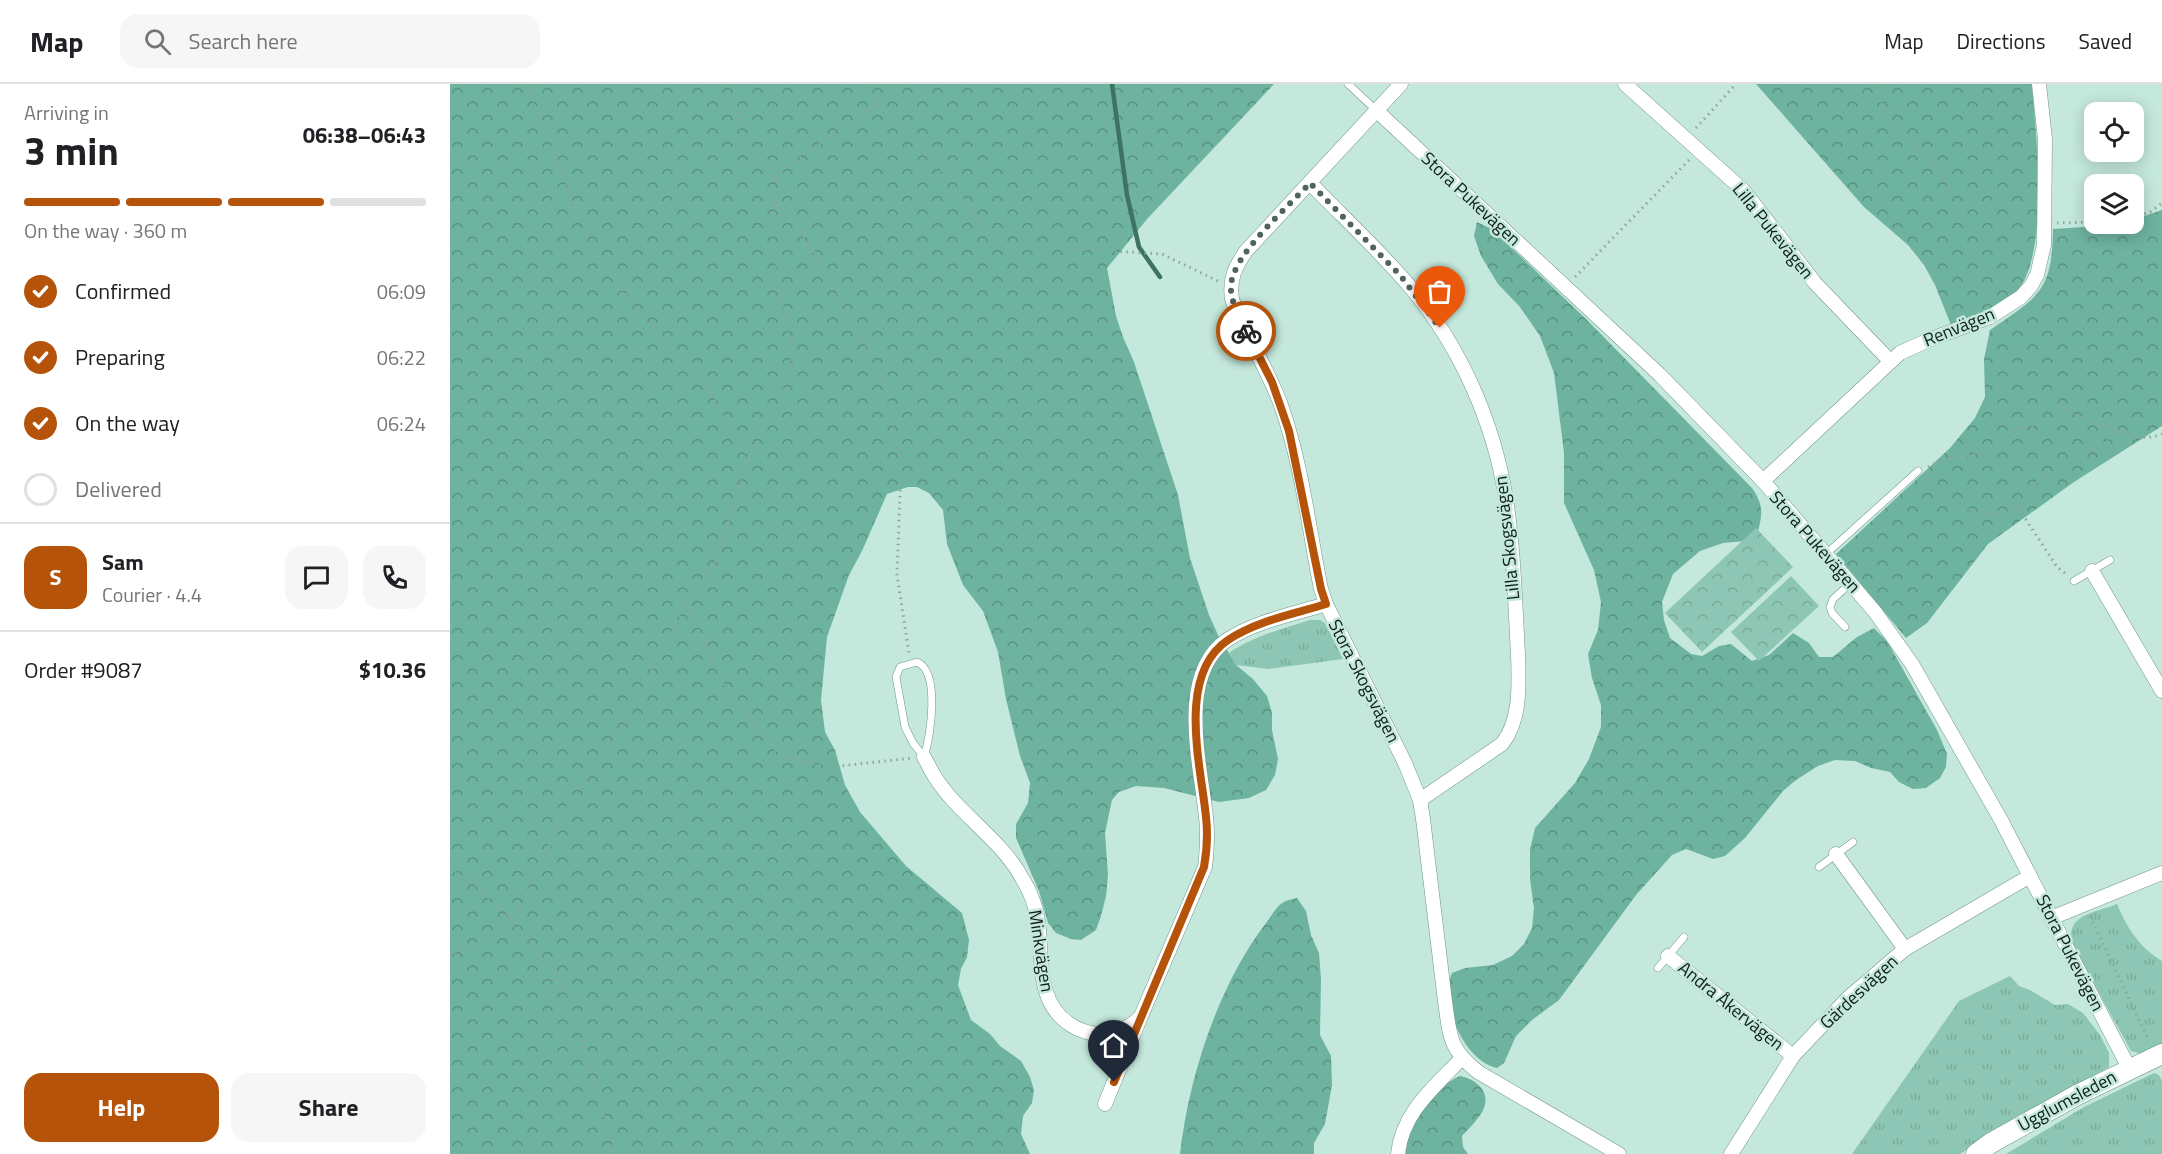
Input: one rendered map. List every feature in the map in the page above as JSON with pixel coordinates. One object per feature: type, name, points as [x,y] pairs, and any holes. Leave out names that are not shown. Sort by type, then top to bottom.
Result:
[{"type":"street","points":[[1231,287],[1236,265],[1246,251],[1401,84]]},
{"type":"street","name":"Lilla Pukevägen","points":[[1625,84],[1744,191],[1815,282],[1890,361]]},
{"type":"street","name":"Renvägen","points":[[1763,481],[1890,361],[1910,347],[1990,317],[2009,306],[2026,292],[2037,275],[2044,245],[2045,139],[2039,84]]},
{"type":"street","name":"Stora Pukevägen","points":[[1377,111],[1660,375],[1763,481],[1875,612],[1912,664],[1995,810],[2129,1068]]},
{"type":"street","name":"Lilla Skogsvägen","points":[[1310,183],[1400,275],[1440,328],[1458,358],[1482,409],[1498,461],[1506,500],[1519,676],[1515,718],[1510,734],[1502,744],[1420,800]]},
{"type":"street","name":"Stora Skogsvägen","points":[[1231,287],[1237,311],[1272,382],[1287,424],[1326,604],[1406,763],[1420,800],[1449,1029],[1461,1059]]},
{"type":"street","points":[[2092,571],[2162,691]]},
{"type":"street","points":[[1105,1104],[1204,867],[1207,853],[1206,819],[1196,699],[1204,670],[1217,649],[1237,634],[1326,604]]},
{"type":"street","name":"Minkvägen","points":[[924,757],[935,778],[1012,861],[1029,890],[1038,920],[1046,993],[1058,1014],[1076,1028],[1095,1034],[1118,1031],[1134,1023],[1141,1016]]},
{"type":"street","points":[[1836,854],[1905,949]]},
{"type":"street","points":[[2051,918],[2162,873]]},
{"type":"street","name":"Gärdesvägen","points":[[1731,1154],[1793,1056],[1848,998],[1905,949],[2030,876]]},
{"type":"street","name":"Andra Åkervägen","points":[[1668,956],[1793,1056]]},
{"type":"street","name":"Ugglumsleden","points":[[1976,1154],[2032,1119],[2129,1068],[2159,1055]]},
{"type":"street","points":[[1398,1154],[1399,1141],[1408,1118],[1427,1094],[1461,1059],[1498,1084],[1619,1154]]},
{"type":"lane","points":[[1348,84],[1377,111]]},
{"type":"lane","points":[[1826,554],[1918,471]]},
{"type":"lane","points":[[2074,581],[2110,561]]},
{"type":"lane","points":[[1845,627],[1832,612],[1830,606],[1833,599],[1851,583]]},
{"type":"lane","points":[[911,663],[917,662],[924,667],[931,696],[932,726],[924,757]]},
{"type":"lane","name":"Minkvägen","points":[[911,663],[903,665],[897,671],[897,684],[908,734],[924,757]]},
{"type":"lane","points":[[1819,867],[1853,842]]},
{"type":"lane","points":[[1658,968],[1684,937]]},
{"type":"path","points":[[526,84],[602,267],[708,390],[749,458]]},
{"type":"path","points":[[728,84],[742,135],[777,179]]},
{"type":"path","points":[[868,84],[876,103],[938,167],[998,244],[1162,254],[1231,287]]},
{"type":"path","points":[[450,957],[492,937],[518,914],[568,806],[629,717],[686,602],[716,561],[749,458],[789,378],[793,351],[778,288],[774,246],[773,200],[777,179],[788,166],[876,103],[896,84]]},
{"type":"path","points":[[1686,138],[1736,84]]},
{"type":"path","points":[[1875,84],[1883,106],[1908,138],[1933,164],[1947,185],[1956,209]]},
{"type":"path","points":[[1566,286],[1699,149]]},
{"type":"path","points":[[773,200],[796,223],[835,286],[887,390],[901,466],[897,575],[911,663]]},
{"type":"path","points":[[2144,214],[2162,203]]},
{"type":"path","points":[[2045,223],[2084,222]]},
{"type":"path","points":[[2026,292],[2043,304],[2056,324],[2054,387],[2064,408],[2080,417],[2146,440],[2162,434]]},
{"type":"path","points":[[2064,408],[2031,426],[2007,433],[1983,453],[1945,459],[1918,471],[1953,506],[1992,515],[2017,506],[2025,493],[2037,482],[2063,465],[2089,453],[2119,430]]},
{"type":"path","points":[[2017,506],[2057,567],[2074,581]]},
{"type":"path","points":[[686,602],[724,686],[781,757],[832,767],[924,757]]},
{"type":"path","points":[[450,869],[471,882],[512,919],[552,968],[582,1034],[613,1154]]},
{"type":"path","points":[[2084,904],[2159,1055]]},
{"type":"green space","points":[[450,84],[1274,84],[1148,218],[1107,268],[1116,316],[1134,362],[1178,495],[1190,558],[1209,615],[1236,665],[1253,679],[1267,696],[1272,713],[1272,730],[1278,759],[1275,775],[1266,790],[1249,798],[1219,802],[1164,788],[1136,786],[1119,792],[1112,800],[1105,833],[1108,875],[1101,916],[1096,930],[1081,940],[1071,939],[1056,933],[1048,923],[1039,891],[1016,838],[1016,824],[1028,803],[1030,783],[1020,756],[1006,699],[998,652],[983,611],[963,585],[947,544],[943,510],[929,493],[917,487],[908,487],[887,494],[849,575],[827,637],[821,700],[825,732],[835,750],[845,785],[860,812],[906,866],[962,913],[969,940],[967,957],[961,969],[958,985],[971,1020],[1021,1061],[1030,1077],[1034,1090],[1032,1103],[1023,1116],[1021,1134],[1030,1154],[450,1154]]},
{"type":"green space","points":[[1756,84],[2032,84],[2038,160],[2037,219],[2034,247],[2028,271],[2019,289],[1997,308],[1951,325],[1935,285],[1924,265],[1908,245],[1864,207]]},
{"type":"green space","points":[[2162,210],[2162,426],[2074,482],[1988,544],[1927,623],[1906,638],[1836,554],[1950,448],[1975,418],[1985,397],[1984,359],[1990,330],[2020,309],[2040,290],[2050,267],[2053,229],[2084,227],[2084,234],[2144,234],[2144,216]]},
{"type":"green space","points":[[1477,222],[1492,229],[1586,319],[1752,488],[1758,499],[1761,519],[1758,531],[1745,541],[1723,543],[1700,551],[1673,574],[1662,602],[1664,620],[1670,638],[1691,654],[1702,656],[1719,646],[1731,644],[1752,661],[1769,655],[1793,633],[1809,643],[1819,657],[1833,657],[1857,637],[1874,628],[1887,641],[1937,730],[1947,754],[1946,767],[1940,778],[1926,788],[1913,789],[1899,782],[1890,772],[1871,768],[1855,761],[1835,760],[1818,766],[1783,791],[1745,838],[1725,856],[1713,859],[1686,849],[1672,855],[1636,895],[1559,1000],[1532,1020],[1516,1036],[1504,1063],[1497,1068],[1485,1063],[1465,1043],[1452,1014],[1449,985],[1452,973],[1465,968],[1493,965],[1512,956],[1524,944],[1532,928],[1534,908],[1530,879],[1530,849],[1535,828],[1575,783],[1589,759],[1601,727],[1601,705],[1592,678],[1588,654],[1598,630],[1601,602],[1594,570],[1564,503],[1564,453],[1554,373],[1540,336],[1520,307],[1498,284],[1481,256],[1474,236]]},
{"type":"green space","points":[[1756,528],[1793,567],[1702,652],[1665,613]]},
{"type":"green space","points":[[1791,576],[1819,606],[1759,661],[1731,632]]},
{"type":"green space","points":[[1310,620],[1320,620],[1325,623],[1343,659],[1269,669],[1236,665],[1229,653],[1258,637]]},
{"type":"green space","points":[[1297,898],[1306,911],[1311,935],[1319,953],[1320,1035],[1331,1056],[1332,1085],[1325,1124],[1314,1143],[1314,1154],[1180,1154],[1190,1094],[1208,1033],[1220,1003],[1249,948],[1274,911],[1284,902]]},
{"type":"green space","points":[[2117,904],[2135,936],[2147,950],[2162,961],[2162,1049],[2146,1055],[2131,1051],[2073,946],[2071,936],[2076,921],[2090,913]]},
{"type":"green space","points":[[2010,976],[2019,986],[2055,1005],[2068,1004],[2083,1013],[2100,1035],[2109,1053],[2109,1067],[2011,1122],[1960,1154],[1852,1154],[1959,1001]]},
{"type":"green space","points":[[2154,1073],[2159,1075],[2162,1081],[2162,1154],[2006,1154],[2084,1107]]},
{"type":"green space","points":[[1460,1076],[1480,1086],[1485,1098],[1483,1111],[1462,1136],[1463,1147],[1468,1154],[1406,1154],[1410,1130],[1415,1118],[1439,1089]]},
{"type":"waterway","points":[[1112,84],[1127,195],[1139,247],[1160,277]]},
{"type":"way so far","points":[[1246,331],[1232,299],[1232,277],[1236,265],[1246,251],[1310,183],[1400,275],[1440,328]]},
{"type":"route","points":[[1114,1082],[1201,879],[1204,867],[1207,837],[1196,699],[1204,670],[1217,649],[1237,634],[1326,604],[1289,431],[1272,382],[1246,331]]}]
